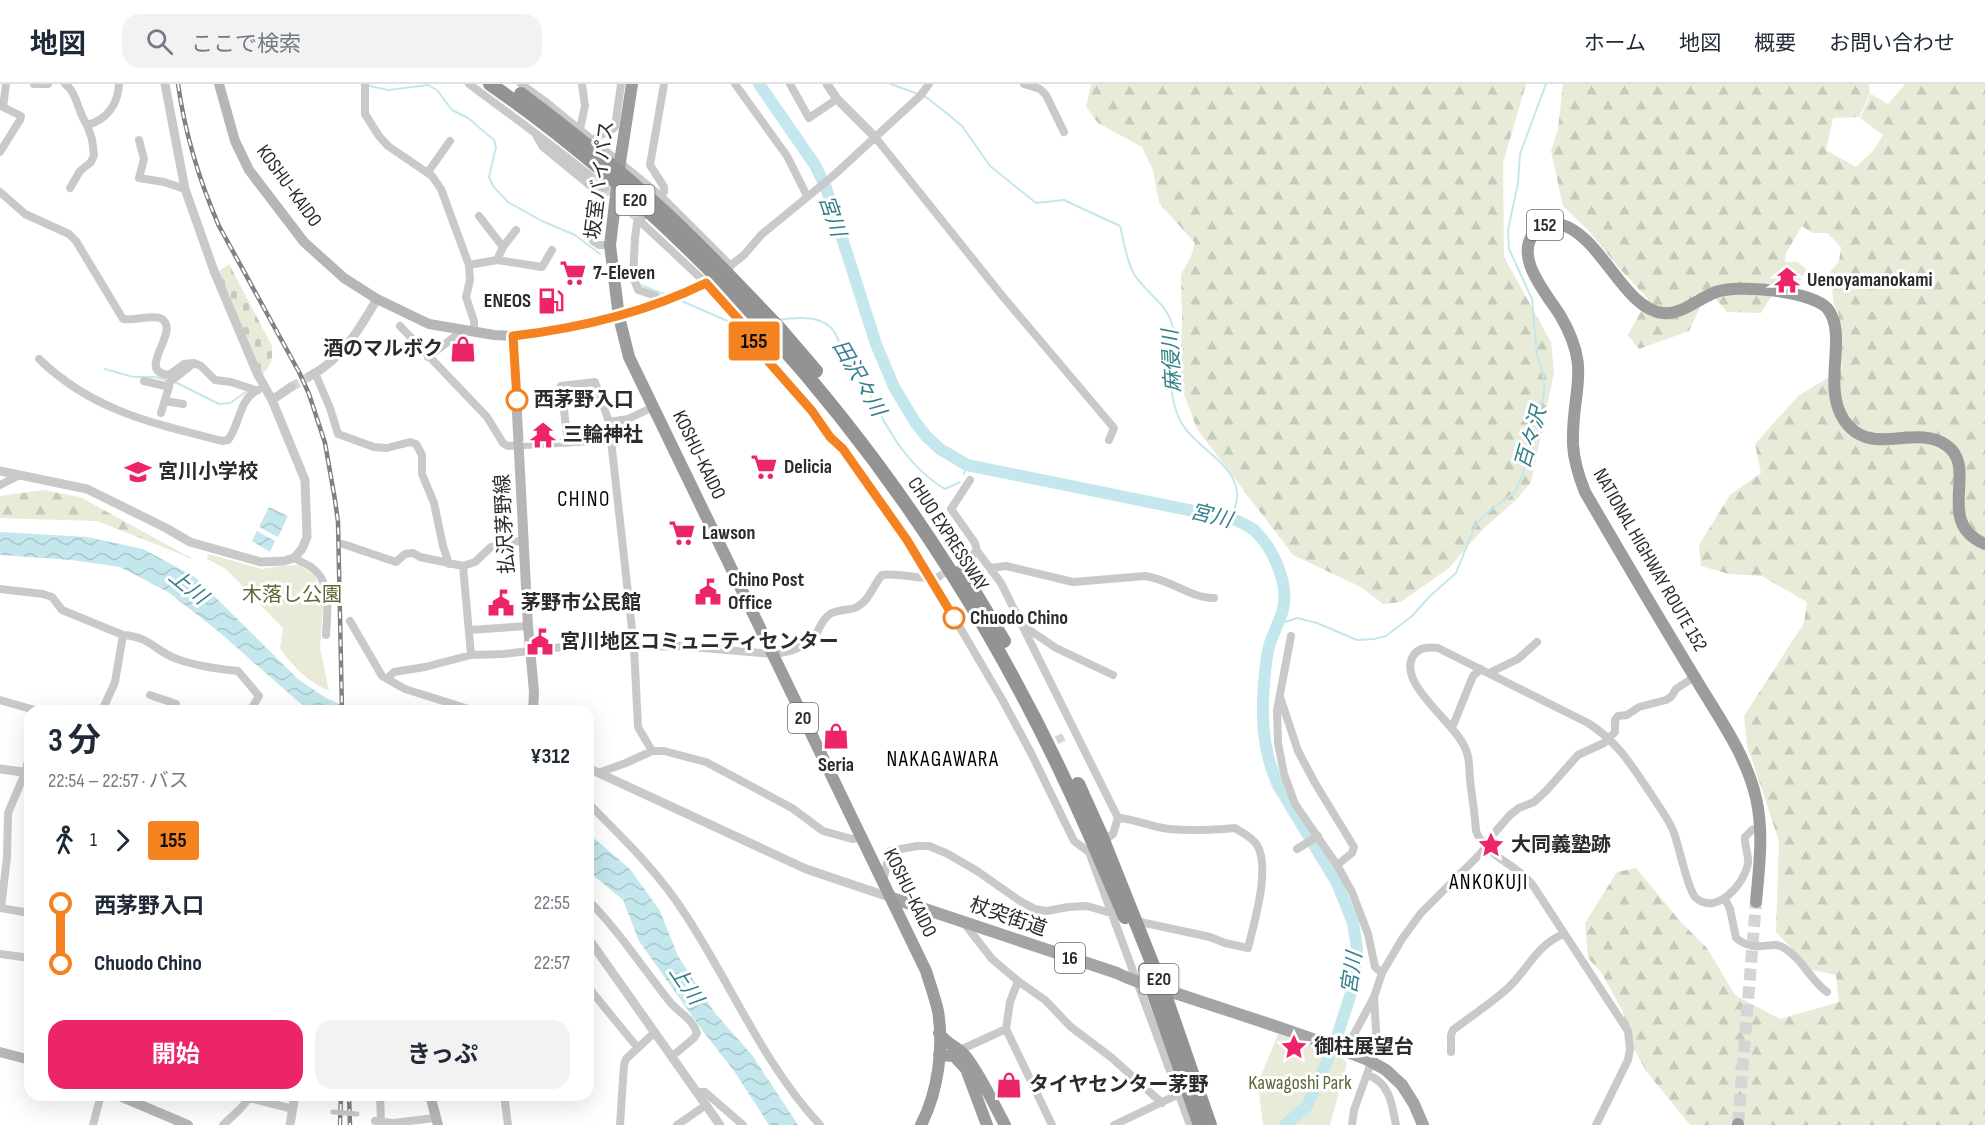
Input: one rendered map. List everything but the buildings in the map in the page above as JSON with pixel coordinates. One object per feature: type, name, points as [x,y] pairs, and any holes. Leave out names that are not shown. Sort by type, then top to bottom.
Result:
[{"type":"highway","name":"CHUO EXPRESSWAY","points":[[490,84],[565,139],[606,173],[774,330],[819,374],[889,463],[967,579],[1034,696],[1068,762],[1094,842],[1137,948],[1200,1125]]},
{"type":"highway","name":"CHUO EXPRESSWAY","points":[[507,84],[567,128],[643,192],[704,251],[774,330]]},
{"type":"highway","name":"坂室バイパス","points":[[619,317],[610,245],[632,84]]},
{"type":"highway","name":"NATIONAL HIGHWAY ROUTE 152","points":[[1756,902],[1760,863],[1760,828],[1756,799],[1742,759],[1591,502],[1576,469],[1573,435],[1579,381],[1578,357],[1566,326],[1538,279],[1528,256],[1528,245],[1532,236],[1545,225],[1552,223],[1561,224],[1580,235],[1636,298],[1653,311],[1664,314],[1728,288],[1790,293],[1820,302],[1827,309],[1834,323],[1834,394],[1845,422],[1857,433],[1872,439],[1885,440],[1916,436],[1931,438],[1946,444],[1955,453],[1959,464],[1958,500],[1962,521],[1971,537],[1985,544]]},
{"type":"highway","name":"KOSHU-KAIDO","points":[[619,317],[629,357],[926,971],[938,1010],[939,1055],[934,1090],[921,1125]]},
{"type":"highway","name":"CHUO EXPRESSWAY","points":[[1094,842],[1166,998],[1210,1125]]},
{"type":"highway","points":[[939,1033],[945,1043],[960,1050],[1005,1125]]},
{"type":"highway","points":[[939,1055],[954,1056],[966,1069],[987,1125]]},
{"type":"main road","name":"KOSHU-KAIDO","points":[[219,84],[235,141],[249,170],[304,242],[344,278],[377,299],[429,324],[462,331],[513,336],[619,317]]},
{"type":"main road","name":"払沢茅野線","points":[[513,336],[533,705]]},
{"type":"main road","name":"杖突街道","points":[[892,898],[1117,973],[1137,983],[1179,994],[1344,1050]]},
{"type":"main road","name":"16","points":[[1344,1050],[1386,1070],[1402,1085],[1423,1125]]},
{"type":"main road","points":[[0,1052],[24,1058]]},
{"type":"main road","points":[[131,1101],[188,1125]]},
{"type":"main road","points":[[431,1101],[436,1122]]},
{"type":"street","points":[[0,152],[21,116],[3,106],[6,84]]},
{"type":"street","points":[[34,84],[48,84]]},
{"type":"street","points":[[65,84],[72,90],[81,117],[87,125],[94,155],[91,162],[80,171],[70,188]]},
{"type":"street","points":[[87,125],[96,122],[116,104],[119,84]]},
{"type":"street","points":[[0,471],[87,489],[166,528],[190,543],[204,548],[261,562],[294,558],[302,549],[307,537],[305,480],[272,400],[229,309],[185,189],[165,84]]},
{"type":"street","points":[[365,84],[365,114],[375,131],[388,146],[428,172],[441,189],[469,265],[470,280],[466,297],[474,321],[474,332]]},
{"type":"street","points":[[469,84],[535,134],[549,141],[605,188]]},
{"type":"street","points":[[521,84],[594,140],[661,196],[731,266]]},
{"type":"street","points":[[580,129],[585,106],[582,84]]},
{"type":"street","points":[[594,140],[615,127],[621,84]]},
{"type":"street","points":[[661,303],[656,296],[638,291],[633,276],[633,259],[637,223],[664,192],[664,187],[650,165],[664,84]]},
{"type":"street","points":[[735,84],[787,156],[808,195]]},
{"type":"street","points":[[790,84],[808,118],[837,99]]},
{"type":"street","points":[[827,84],[837,99],[875,137],[1004,298],[1114,428],[1109,440]]},
{"type":"street","points":[[619,317],[661,303],[706,283],[731,266],[761,235],[833,177],[922,94],[929,84]]},
{"type":"street","points":[[1024,84],[1040,89],[1046,95],[1064,132]]},
{"type":"street","points":[[522,124],[540,98]]},
{"type":"street","points":[[535,134],[543,147],[599,193],[601,200],[592,233],[593,241],[599,245],[610,245]]},
{"type":"street","points":[[140,140],[144,159],[140,178],[164,182],[185,189]]},
{"type":"street","points":[[428,172],[450,141]]},
{"type":"street","points":[[0,192],[24,214],[69,234],[76,241],[123,319],[130,321],[156,317],[166,324],[167,332],[155,364],[160,373],[169,375],[184,364],[194,363],[201,366],[215,380],[231,382],[255,390],[265,388]]},
{"type":"street","points":[[479,216],[503,247]]},
{"type":"street","points":[[643,224],[706,283],[745,326],[760,352],[812,411],[830,437],[843,449],[934,578],[1031,753],[1074,841],[1094,842],[1113,834],[1118,818],[1001,583],[977,551],[975,543],[951,509],[970,480]]},
{"type":"street","points":[[497,260],[503,247],[516,230]]},
{"type":"street","points":[[469,265],[497,260],[542,267],[552,250]]},
{"type":"street","points":[[377,299],[349,345],[328,365],[312,375],[330,408],[338,434],[374,447],[387,448],[410,441],[416,444],[422,455],[422,474],[434,503],[449,564]]},
{"type":"street","points":[[400,326],[487,417],[503,443],[508,446],[610,440]]},
{"type":"street","points":[[428,357],[462,331]]},
{"type":"street","points":[[39,359],[69,386],[127,415],[222,441],[228,440],[233,435],[244,404],[255,390]]},
{"type":"street","points":[[161,413],[169,383],[194,363]]},
{"type":"street","points":[[144,381],[169,387]]},
{"type":"street","points":[[568,443],[561,386],[595,382],[609,422],[634,647],[638,727],[652,751]]},
{"type":"street","points":[[272,400],[291,387]]},
{"type":"street","points":[[165,401],[183,404]]},
{"type":"street","points":[[609,422],[628,419],[653,407]]},
{"type":"street","points":[[0,485],[18,476]]},
{"type":"street","points":[[343,544],[396,562],[405,554],[414,553],[420,557],[463,566],[475,562],[491,547],[524,540]]},
{"type":"street","points":[[968,558],[977,551]]},
{"type":"street","points":[[294,558],[316,571],[325,586],[328,597],[326,635]]},
{"type":"street","points":[[463,566],[471,655]]},
{"type":"street","points":[[990,568],[1006,566],[1073,582],[1155,577],[1197,596],[1214,598]]},
{"type":"street","points":[[387,679],[394,672],[471,655],[588,644],[634,647],[679,646],[772,654],[786,653],[813,638],[819,624],[830,613],[857,607],[872,593],[882,575],[934,578]]},
{"type":"street","points":[[0,589],[52,597],[62,610],[123,635],[136,636],[152,642],[162,652],[175,659],[210,668],[238,671],[259,696],[254,705]]},
{"type":"street","points":[[350,621],[377,671],[387,679],[405,689],[456,705]]},
{"type":"street","points":[[469,630],[528,626]]},
{"type":"street","points":[[1024,626],[1056,648],[1089,666],[1113,675]]},
{"type":"street","points":[[105,705],[115,682],[123,635]]},
{"type":"street","points":[[1292,636],[1277,710],[1278,743],[1284,774],[1295,804],[1337,865],[1363,916],[1375,967],[1382,973]]},
{"type":"street","points":[[1452,728],[1473,676],[1518,658],[1537,642]]},
{"type":"street","points":[[1596,1125],[1628,1060],[1630,1040],[1628,1031],[1523,874],[1480,842],[1476,831],[1467,753],[1462,740],[1414,681],[1410,671],[1412,659],[1419,650],[1430,647],[1438,648],[1588,723],[1609,738],[1626,756],[1669,822],[1691,892],[1695,898],[1710,902],[1725,899],[1746,871],[1748,863],[1745,837],[1752,830],[1760,828]]},
{"type":"street","points":[[1344,1050],[1374,997],[1382,973],[1402,939],[1421,913],[1486,848],[1489,839],[1515,811],[1534,802],[1578,754],[1609,738],[1615,732],[1615,720],[1618,716],[1627,715],[1639,707],[1666,700],[1676,689],[1694,677]]},
{"type":"street","points":[[150,695],[176,705]]},
{"type":"street","points":[[1280,696],[1298,751],[1354,847],[1352,853],[1337,865]]},
{"type":"street","points":[[0,700],[24,707]]},
{"type":"street","points":[[1065,736],[1075,732]]},
{"type":"street","points":[[1031,753],[1042,748]]},
{"type":"street","points":[[598,773],[652,751],[664,751],[706,762],[792,808],[823,831],[852,839],[861,838]]},
{"type":"street","points":[[0,769],[24,773]]},
{"type":"street","points":[[594,771],[806,868],[892,898]]},
{"type":"street","points":[[24,779],[8,813],[7,857],[1,908],[24,912]]},
{"type":"street","points":[[594,809],[663,883],[687,916],[766,1052],[820,1125]]},
{"type":"street","points":[[882,881],[890,851],[929,846],[977,871],[1030,907],[1047,911],[1087,906],[1248,948],[1261,889],[1262,859],[1257,844],[1235,828],[1201,831],[1171,829],[1132,819],[1118,818]]},
{"type":"street","points":[[1298,849],[1317,837]]},
{"type":"street","points":[[1094,842],[1120,940],[1190,1125]]},
{"type":"street","points":[[1725,899],[1730,909],[1736,938],[1743,944],[1755,948],[1780,945],[1787,949],[1816,985],[1827,992]]},
{"type":"street","points":[[594,906],[612,925],[672,1004],[694,1025],[697,1033],[694,1038],[676,1053]]},
{"type":"street","points":[[964,922],[992,959],[1046,1000],[1071,1027],[1112,1058],[1162,1103]]},
{"type":"street","points":[[1451,1052],[1453,1030],[1508,988],[1548,941],[1564,934]]},
{"type":"street","points":[[594,946],[720,1125]]},
{"type":"street","points":[[0,954],[24,957]]},
{"type":"street","points":[[1018,981],[1010,1002],[1006,1029],[1052,1125]]},
{"type":"street","points":[[594,994],[637,1047]]},
{"type":"street","points":[[1352,1125],[1354,1110],[1377,1046],[1374,997]]},
{"type":"street","points":[[960,1050],[1006,1029]]},
{"type":"street","points":[[620,1125],[626,1059],[655,1032]]},
{"type":"street","points":[[1368,1075],[1376,1078],[1390,1094],[1396,1125]]},
{"type":"street","points":[[697,1092],[705,1092],[743,1125]]},
{"type":"street","points":[[1114,1125],[1179,1094]]},
{"type":"street","points":[[93,1125],[99,1101]]},
{"type":"street","points":[[223,1125],[246,1101]]},
{"type":"street","points":[[264,1101],[293,1109]]},
{"type":"street","points":[[290,1125],[294,1101]]},
{"type":"street","points":[[380,1101],[378,1122],[393,1124],[436,1122]]},
{"type":"street","points":[[505,1101],[508,1125]]},
{"type":"street","points":[[677,1125],[706,1105]]},
{"type":"street","points":[[333,1112],[357,1114]]},
{"type":"green space","points":[[1091,84],[1526,84],[1503,163],[1504,257],[1551,342],[1554,373],[1531,482],[1516,500],[1482,530],[1449,568],[1401,602],[1383,604],[1361,587],[1293,555],[1197,429],[1180,383],[1181,275],[1195,243],[1159,203],[1153,170],[1142,147],[1098,123],[1086,107]]},
{"type":"green space","points":[[1563,84],[1869,84],[1870,94],[1859,117],[1833,118],[1826,150],[1856,167],[1874,150],[1883,135],[1860,118],[1871,94],[1888,104],[1905,84],[1985,84],[1985,1125],[1690,1125],[1646,1071],[1633,1047],[1622,1010],[1601,972],[1588,958],[1585,923],[1617,872],[1636,868],[1679,920],[1707,948],[1735,995],[1780,1019],[1839,1002],[1836,975],[1812,970],[1776,932],[1779,841],[1747,745],[1744,716],[1804,623],[1807,602],[1762,576],[1729,574],[1701,566],[1699,545],[1730,495],[1761,473],[1755,444],[1798,396],[1842,369],[1839,348],[1839,315],[1833,302],[1832,285],[1826,277],[1839,261],[1841,247],[1827,233],[1812,233],[1802,226],[1786,253],[1785,262],[1798,262],[1806,269],[1797,289],[1778,286],[1761,313],[1727,312],[1708,290],[1689,331],[1639,349],[1628,335],[1648,299],[1588,230],[1563,206],[1551,151],[1558,129]]},
{"type":"green space","points":[[229,264],[272,346],[271,362],[262,375],[218,272]]},
{"type":"green space","points":[[43,490],[80,497],[193,559],[97,521],[0,518],[0,496]]},
{"type":"green space","name":"木落し公園","points":[[208,554],[262,569],[299,565],[314,575],[324,594],[320,648],[329,691],[308,678],[290,662],[280,648],[283,628],[226,569],[207,559]]},
{"type":"green space","name":"Kawagoshi Park","points":[[1278,1034],[1339,1055],[1347,1063],[1330,1125],[1263,1125],[1258,1083]]},
{"type":"water","points":[[269,507],[288,516],[278,537],[259,527]]},
{"type":"water","points":[[257,531],[275,541],[270,552],[252,541]]},
{"type":"water","name":"上川","points":[[0,532],[87,537],[143,549],[195,577],[299,680],[326,698],[342,705],[302,705],[219,632],[168,592],[120,567],[72,560],[0,555]]},
{"type":"water","name":"上川","points":[[594,838],[630,869],[660,911],[678,956],[715,1013],[752,1055],[798,1125],[769,1125],[734,1071],[639,941],[623,900],[594,876]]},
{"type":"waterway","name":"田沢々川","points":[[361,84],[388,90],[428,85],[437,90],[452,110],[468,118],[494,140],[496,147],[489,177],[493,186],[508,202],[542,221],[575,235],[600,254]]},
{"type":"waterway","name":"宮川","points":[[759,84],[815,165],[826,188],[876,344],[894,387],[915,422],[940,449],[967,465],[1233,519],[1255,531],[1274,558],[1282,579],[1284,599],[1283,609],[1268,650],[1265,673],[1263,723],[1268,756],[1279,787],[1337,883],[1353,923],[1357,948],[1353,987],[1334,1046],[1307,1106],[1285,1125]]},
{"type":"waterway","name":"麻侵川","points":[[891,84],[926,97],[949,115],[962,126],[990,166],[1036,203],[1064,200],[1120,226],[1131,269],[1165,310],[1172,324],[1170,378],[1177,414],[1187,431],[1221,463],[1234,481],[1237,496],[1233,519]]},
{"type":"waterway","name":"百々沢","points":[[1276,625],[1297,618],[1317,623],[1357,640],[1386,636],[1412,616],[1456,573],[1475,526],[1483,516],[1515,492],[1523,474],[1533,422],[1542,404],[1544,379],[1537,355],[1532,299],[1509,249],[1508,230],[1518,183],[1520,154],[1546,84]]},
{"type":"waterway","name":"田沢々川","points":[[638,284],[669,296]]},
{"type":"waterway","name":"田沢々川","points":[[677,299],[732,323],[738,323]]},
{"type":"waterway","name":"田沢々川","points":[[777,320],[810,318],[825,323],[831,328],[845,353],[853,362],[891,433],[914,464],[945,489],[960,482]]},
{"type":"waterway","points":[[105,369],[133,377],[155,377],[169,381]]},
{"type":"waterway","points":[[175,382],[219,404],[230,403],[246,392]]},
{"type":"waterway","name":"田沢々川","points":[[964,474],[967,465]]},
{"type":"tunnel","points":[[605,188],[643,224]]},
{"type":"tunnel","points":[[291,387],[310,376]]},
{"type":"tunnel","points":[[938,577],[968,558]]},
{"type":"tunnel","points":[[1046,746],[1065,736]]},
{"type":"tunnel","points":[[1738,1124],[1756,902]]},
{"type":"railway","points":[[178,84],[189,139],[212,209],[219,226],[299,372],[309,394],[325,443],[338,522],[342,705]]},
{"type":"railway","points":[[340,1125],[341,1101]]},
{"type":"railway","points":[[349,1101],[350,1125]]},
{"type":"bus line","name":"155","points":[[517,400],[513,336],[540,333],[619,317],[680,296],[706,283],[748,330],[760,352],[812,411],[830,437],[843,449],[907,540],[954,618]]},
{"type":"place","name":"7-Eleven","points":[[573,273]]},
{"type":"place","name":"Uenoyamanokami","points":[[1787,280]]},
{"type":"place","name":"ENEOS","points":[[551,301]]},
{"type":"place","name":"酒のマルボク","points":[[463,349]]},
{"type":"place","name":"西茅野入口","points":[[517,400]]},
{"type":"place","name":"三輪神社","points":[[543,435]]},
{"type":"place","name":"Delicia","points":[[764,467]]},
{"type":"place","name":"宮川小学校","points":[[138,472]]},
{"type":"place","name":"Lawson","points":[[682,533]]},
{"type":"place","name":"Chino Post Office","points":[[708,592]]},
{"type":"place","name":"茅野市公民館","points":[[501,603]]},
{"type":"place","name":"Chuodo Chino","points":[[954,618]]},
{"type":"place","name":"宮川地区コミュニティセンター","points":[[540,642]]},
{"type":"place","name":"Seria","points":[[836,736]]},
{"type":"place","name":"大同義塾跡","points":[[1491,845]]},
{"type":"place","name":"御柱展望台","points":[[1294,1047]]},
{"type":"place","name":"タイヤセンター茅野","points":[[1009,1085]]},
{"type":"district","name":"CHINO","points":[[584,499]]},
{"type":"district","name":"NAKAGAWARA","points":[[943,759]]},
{"type":"district","name":"ANKOKUJI","points":[[1489,882]]}]
